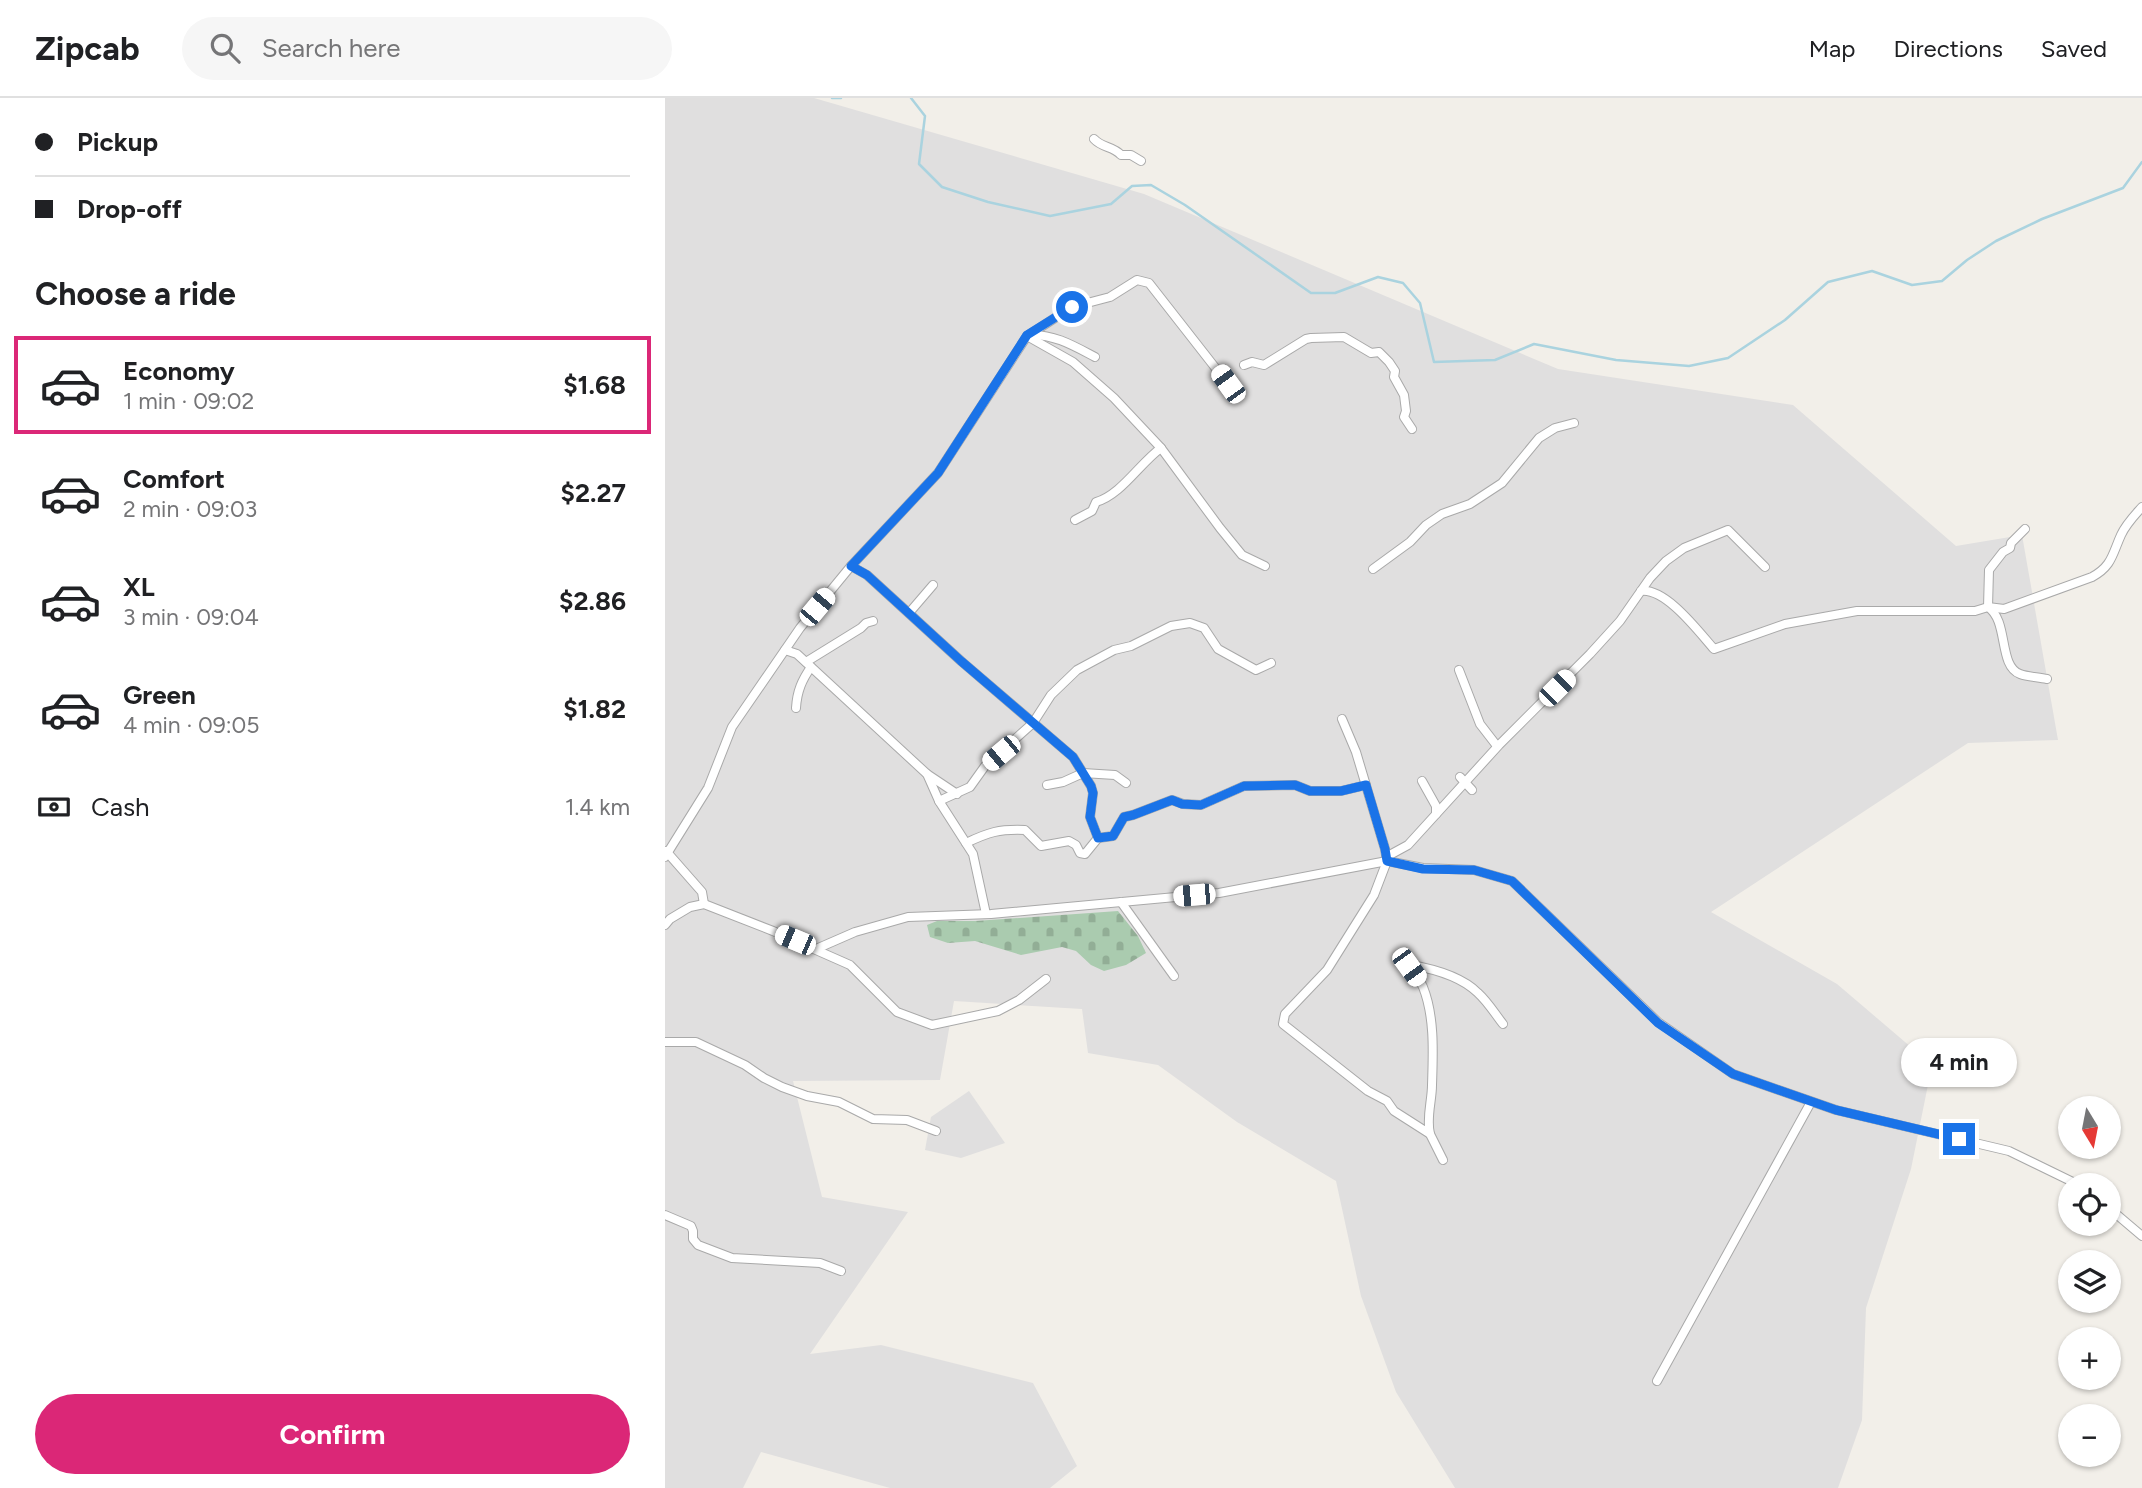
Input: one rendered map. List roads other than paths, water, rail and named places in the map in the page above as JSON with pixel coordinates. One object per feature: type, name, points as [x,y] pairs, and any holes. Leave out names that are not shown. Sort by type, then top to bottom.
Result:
[{"type":"street","points":[[1094,139],[1099,145],[1141,161]]},
{"type":"street","points":[[704,904],[702,892],[666,853],[708,788],[732,727],[800,628],[851,566],[938,473],[1027,335],[1072,307],[1110,297],[1137,280],[1150,282],[1228,384]]},
{"type":"street","points":[[1027,335],[1056,338],[1095,357]]},
{"type":"street","points":[[1027,335],[1073,362],[1114,398],[1161,448],[1242,555],[1265,566]]},
{"type":"street","points":[[1244,365],[1252,362],[1263,365],[1306,339],[1344,337],[1371,353],[1379,352],[1389,362],[1404,396],[1404,417],[1412,429]]},
{"type":"street","points":[[1373,569],[1442,514],[1470,503],[1502,483],[1539,438],[1555,428],[1574,423]]},
{"type":"street","points":[[1075,520],[1092,511],[1096,502],[1105,499],[1149,456],[1161,448]]},
{"type":"street","points":[[1641,591],[1649,590],[1669,602],[1714,649],[1785,624],[1857,611],[1975,611],[1988,607],[2004,609],[2103,571],[2110,564],[2128,522],[2142,507]]},
{"type":"street","points":[[1988,607],[1989,570],[2025,529]]},
{"type":"street","points":[[816,949],[855,932],[908,917],[986,914],[1219,893],[1387,859],[1408,845],[1463,779],[1590,654],[1620,621],[1666,561],[1684,548],[1728,530],[1765,567]]},
{"type":"street","points":[[851,566],[867,575],[961,661],[1073,757],[1091,786],[1093,793],[1090,817],[1098,838]]},
{"type":"street","points":[[909,613],[933,585]]},
{"type":"street","points":[[1988,607],[1993,609],[1999,619],[2003,630],[2001,637],[2011,667],[2018,673],[2047,679]]},
{"type":"street","points":[[796,708],[797,695],[808,664],[866,623],[873,621]]},
{"type":"street","points":[[939,801],[970,787],[985,766],[1033,723],[1051,695],[1077,670],[1114,650],[1131,646],[1171,626],[1190,623],[1204,628],[1218,649],[1256,670],[1271,663]]},
{"type":"street","points":[[785,650],[797,654],[926,774],[957,794]]},
{"type":"street","points":[[1459,670],[1480,724],[1497,746]]},
{"type":"street","points":[[1342,719],[1356,752],[1387,859],[1374,895],[1328,970],[1285,1014],[1283,1024],[1368,1091],[1387,1101],[1394,1111],[1430,1134]]},
{"type":"street","points":[[1047,785],[1063,782],[1083,773],[1115,775],[1126,783]]},
{"type":"street","points":[[926,774],[939,801],[973,854],[986,914]]},
{"type":"street","points":[[1463,779],[1472,790]]},
{"type":"street","points":[[1422,781],[1436,806],[1436,814]]},
{"type":"street","points":[[966,843],[988,832],[1007,829],[1025,831],[1041,846],[1069,841],[1076,845],[1080,853],[1085,854],[1098,838],[1113,836],[1124,817],[1172,800],[1182,804],[1201,805],[1244,786],[1295,785],[1310,791],[1341,791],[1366,785]]},
{"type":"street","points":[[1387,859],[1423,869],[1474,870],[1512,881],[1658,1023],[1733,1074],[1836,1110],[2009,1151],[2058,1175]]},
{"type":"street","points":[[1121,902],[1174,976]]},
{"type":"street","points":[[665,925],[670,919],[690,908],[704,904],[850,965],[897,1013],[932,1025],[998,1011],[1019,1000],[1046,979]]},
{"type":"street","points":[[1402,955],[1423,986],[1433,1039],[1432,1101],[1427,1123],[1443,1160]]},
{"type":"street","points":[[1409,967],[1411,965],[1430,969],[1462,982],[1478,992],[1503,1024]]},
{"type":"street","points":[[665,1042],[696,1042],[745,1065],[782,1087],[807,1096],[839,1102],[873,1119],[907,1121],[936,1132]]},
{"type":"street","points":[[1657,1381],[1811,1102]]},
{"type":"street","points":[[665,1214],[691,1226],[693,1239],[698,1245],[732,1258],[820,1263],[841,1271]]},
{"type":"street","points":[[2121,1218],[2142,1236]]},
{"type":"waterway","points":[[832,98],[841,98]]},
{"type":"waterway","points":[[911,98],[925,116],[919,164],[942,187],[988,202],[1050,216],[1111,204],[1132,186],[1151,185],[1185,205],[1311,293],[1335,293],[1378,277],[1403,283],[1420,303],[1434,362],[1495,360],[1534,344],[1616,360],[1689,366],[1728,358],[1785,320],[1828,282],[1872,271],[1912,285],[1942,281],[1996,241],[2042,219],[2123,188],[2142,162]]}]
